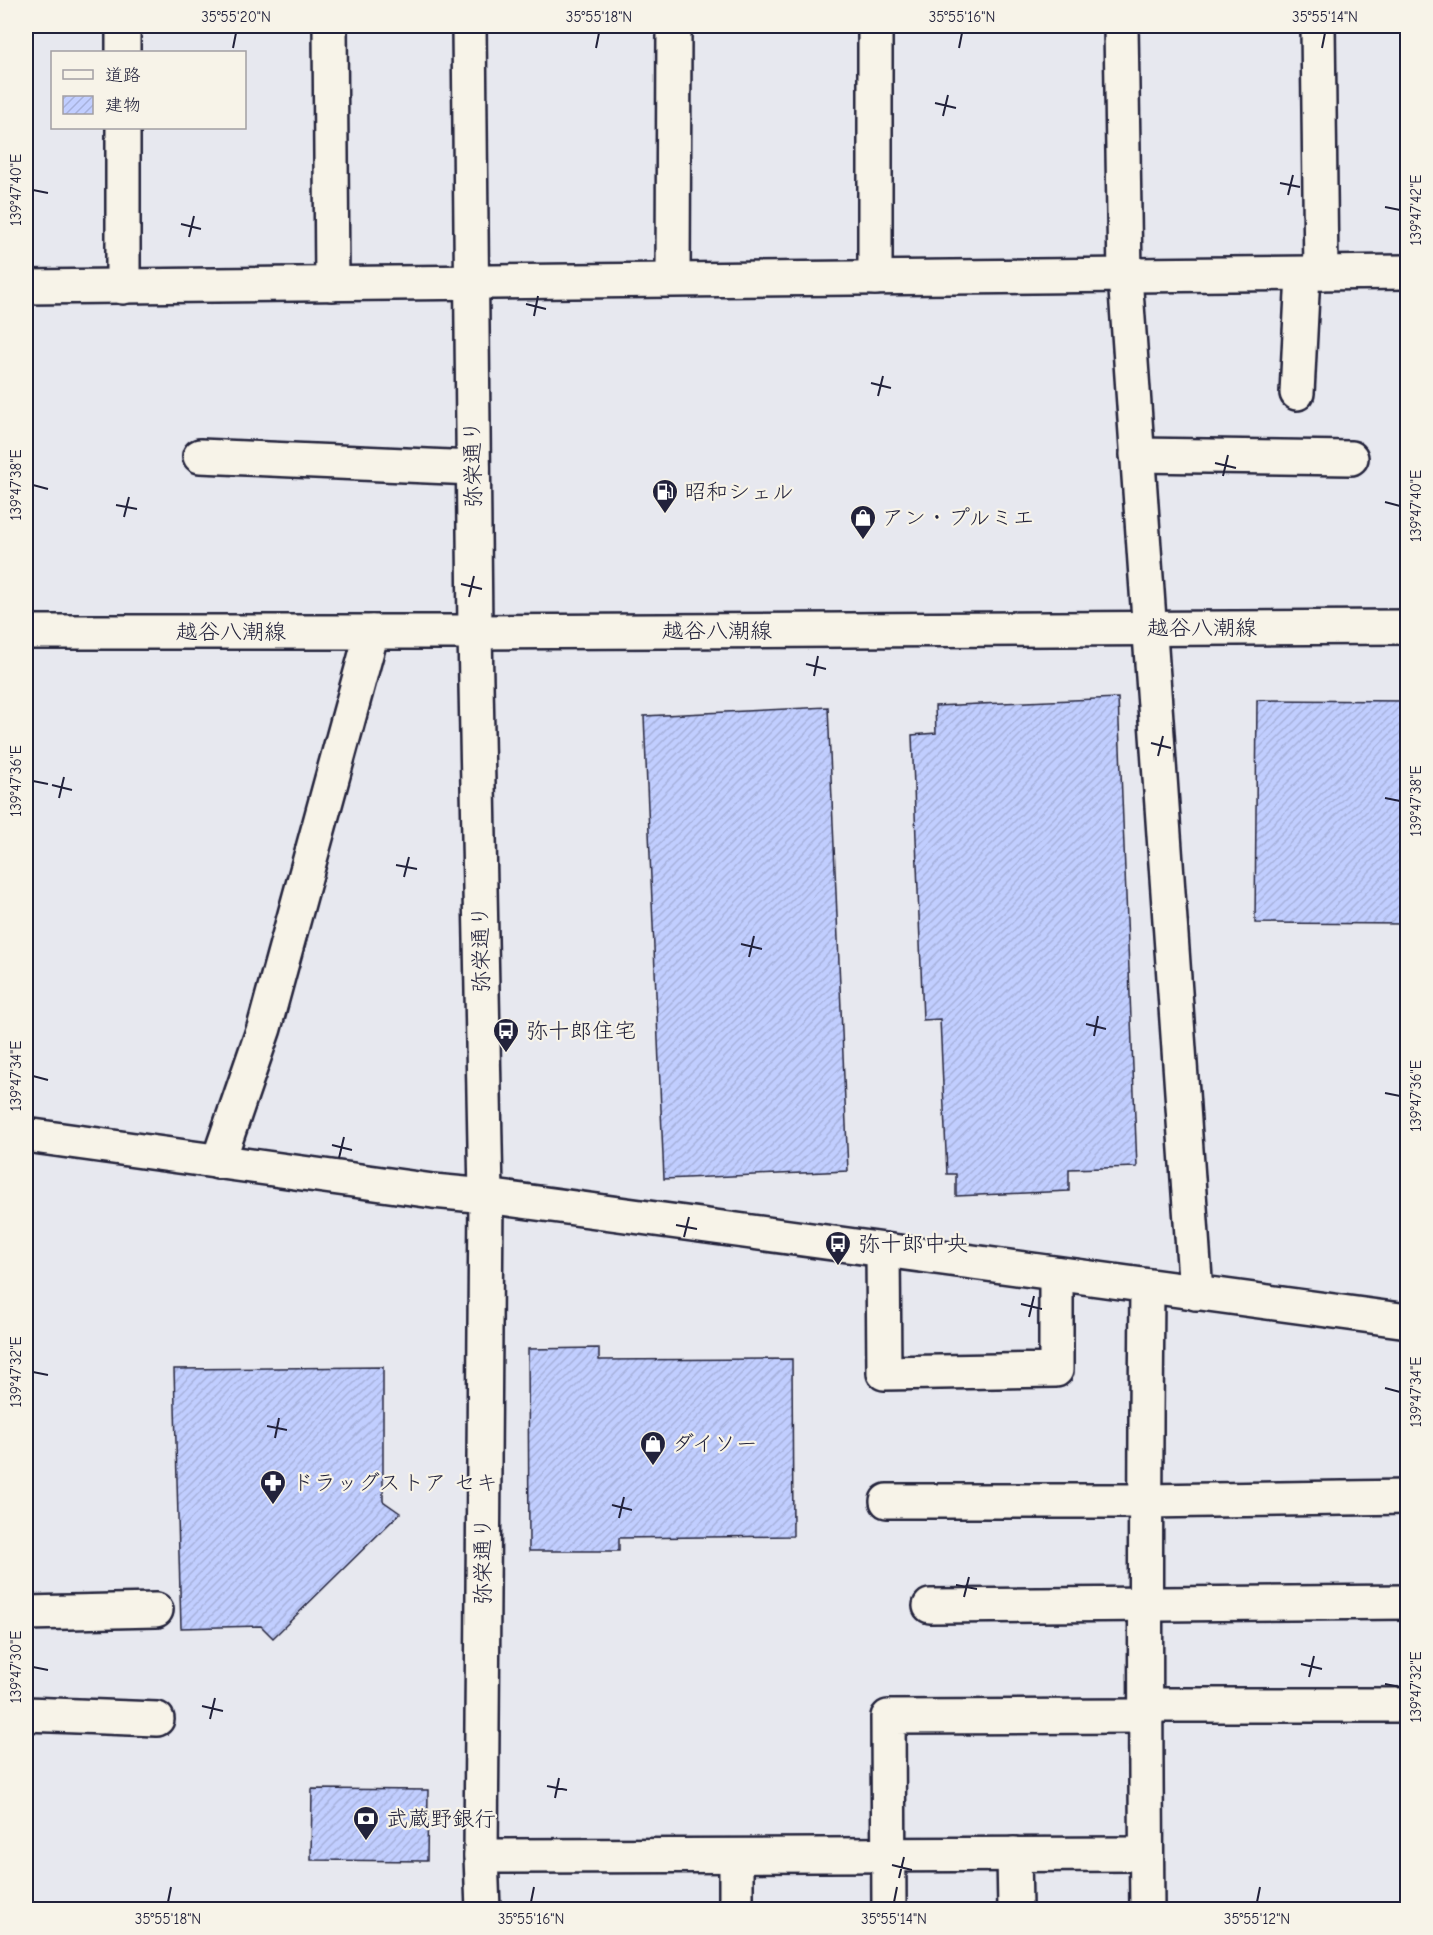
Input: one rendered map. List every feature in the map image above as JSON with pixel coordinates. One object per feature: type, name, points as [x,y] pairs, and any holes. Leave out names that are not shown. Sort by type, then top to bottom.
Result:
[{"type":"street","points":[[123,26],[123,51]]},
{"type":"street","points":[[330,26],[332,284]]},
{"type":"street","name":"弥栄通り","points":[[469,26],[475,632],[486,1196],[481,1856],[483,1910]]},
{"type":"street","points":[[674,26],[674,279]]},
{"type":"street","points":[[875,26],[875,278]]},
{"type":"street","points":[[1121,26],[1125,276],[1196,1293]]},
{"type":"street","points":[[1297,393],[1312,273],[1318,26]]},
{"type":"street","points":[[123,129],[123,287]]},
{"type":"street","points":[[26,287],[1407,272]]},
{"type":"street","points":[[1137,455],[1351,458]]},
{"type":"street","points":[[200,456],[473,468]]},
{"type":"street","name":"越谷八潮線","points":[[26,632],[1407,627]]},
{"type":"street","points":[[218,1162],[264,1028],[372,632]]},
{"type":"street","points":[[26,1135],[1407,1321]]},
{"type":"street","points":[[883,1250],[884,1373],[1056,1370],[1056,1274]]},
{"type":"street","points":[[1147,1287],[1144,1604],[1147,1710],[1147,1910]]},
{"type":"street","points":[[887,1501],[1145,1501],[1407,1497]]},
{"type":"street","points":[[930,1606],[1407,1602]]},
{"type":"street","points":[[26,1613],[156,1611]]},
{"type":"street","points":[[889,1910],[888,1717],[1407,1705]]},
{"type":"street","points":[[26,1714],[157,1719]]},
{"type":"street","points":[[1014,1854],[1015,1910]]},
{"type":"street","points":[[481,1856],[1146,1854]]},
{"type":"street","points":[[736,1856],[736,1910]]},
{"type":"building","points":[[1118,698],[1137,1167],[1069,1169],[1069,1191],[956,1196],[956,1174],[947,1174],[940,1019],[923,1020],[912,735],[936,733],[935,706]]},
{"type":"building","points":[[1257,700],[1408,701],[1408,924],[1255,923]]},
{"type":"building","points":[[828,707],[848,1171],[664,1179],[644,716]]},
{"type":"building","points":[[599,1348],[599,1360],[792,1359],[793,1536],[619,1538],[619,1551],[529,1551],[528,1349]]},
{"type":"building","points":[[383,1367],[383,1501],[400,1513],[273,1638],[261,1626],[181,1628],[174,1369]]},
{"type":"building","points":[[312,1789],[428,1790],[427,1861],[311,1860]]},
{"type":"place","name":"昭和シェル","points":[[665,515]]},
{"type":"place","name":"アン・プルミエ","points":[[863,541]]},
{"type":"place","name":"弥十郎住宅","points":[[506,1054]]},
{"type":"place","name":"弥十郎中央","points":[[838,1267]]},
{"type":"place","name":"ダイソー","points":[[653,1467]]},
{"type":"place","name":"ドラッグストア セキ","points":[[273,1506]]},
{"type":"place","name":"武蔵野銀行","points":[[366,1842]]}]
